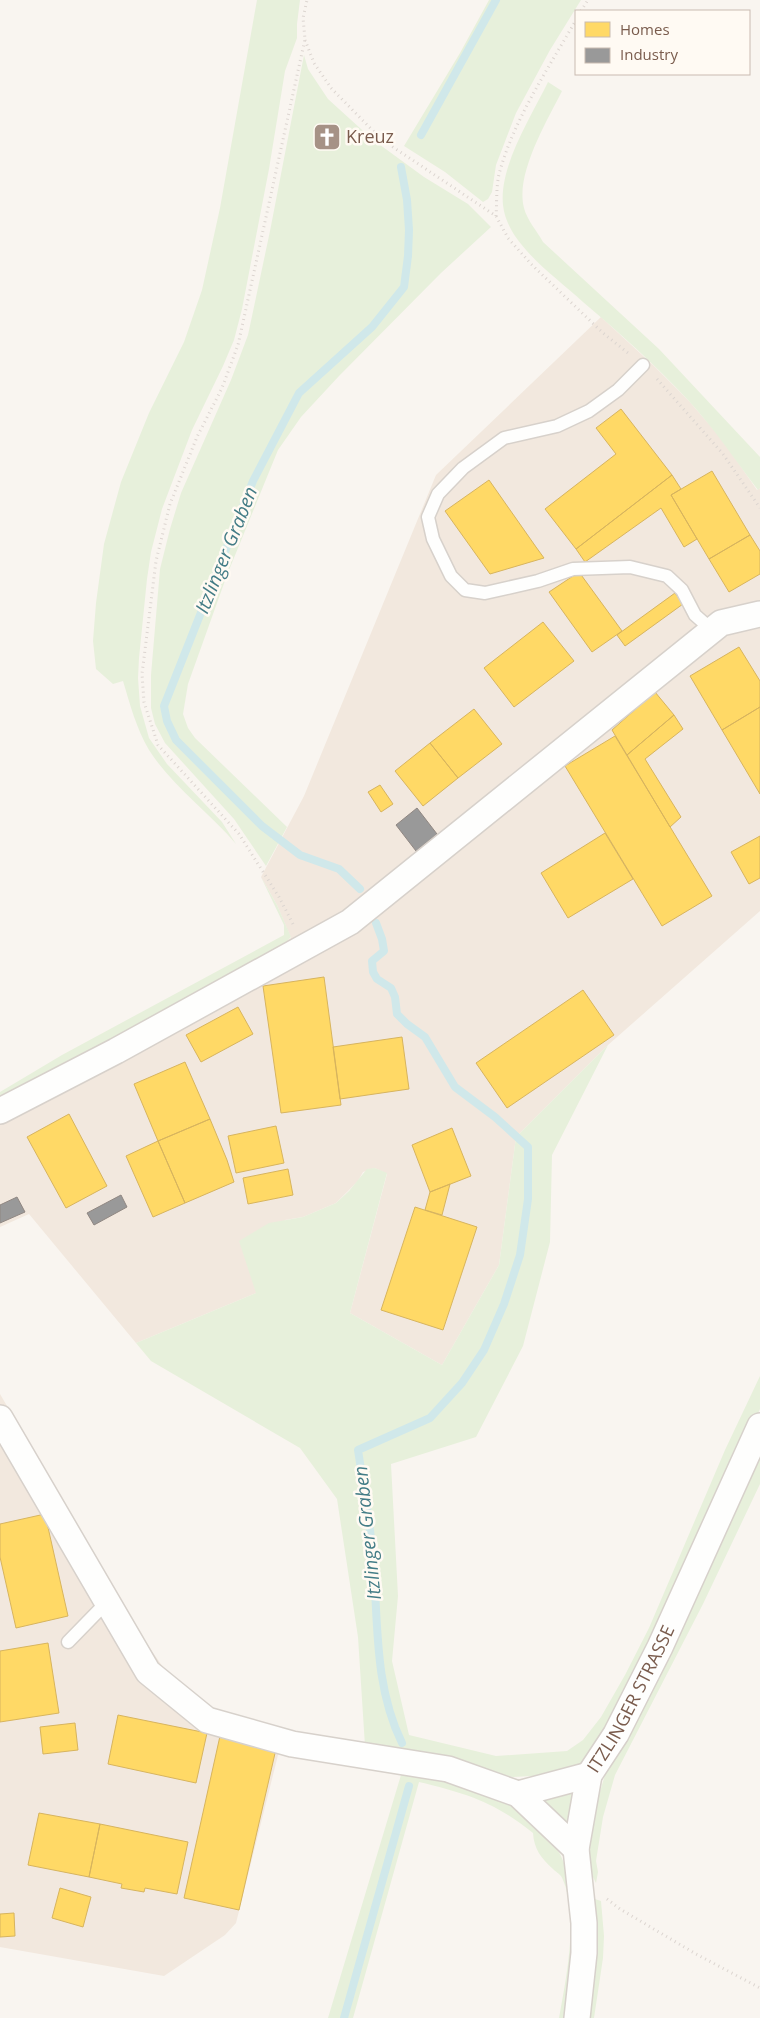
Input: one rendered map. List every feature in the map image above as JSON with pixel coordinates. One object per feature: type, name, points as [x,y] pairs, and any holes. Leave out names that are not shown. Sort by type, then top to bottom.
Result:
[{"type":"street","points":[[0,1111],[124,1047],[350,922],[721,623],[760,614]]},
{"type":"street","points":[[0,1418],[148,1672],[207,1720],[292,1744],[448,1769],[518,1794],[576,1849]]},
{"type":"street","name":"ITZLINGER STRASSE","points":[[577,2018],[584,1953],[584,1923],[576,1849],[590,1775],[616,1734],[660,1647],[760,1426]]},
{"type":"street","points":[[518,1794],[590,1775]]},
{"type":"lane","points":[[643,365],[618,390],[589,411],[558,426],[504,438],[463,468],[438,494],[428,517],[433,539],[451,576],[465,590],[485,593],[573,569],[630,567],[667,576],[682,590],[695,615],[712,630]]},
{"type":"lane","points":[[68,1642],[107,1602]]},
{"type":"path","points":[[304,947],[279,897],[239,834],[158,745],[144,702],[142,674],[156,561],[170,504],[197,437],[222,388],[238,345],[304,39],[303,18],[307,0]]},
{"type":"path","points":[[496,216],[499,175],[509,147],[529,102],[575,22]]},
{"type":"path","points":[[304,39],[314,63],[331,88],[382,139],[496,216],[508,238],[531,264],[603,333],[643,365],[723,454],[760,508]]},
{"type":"path","points":[[579,1877],[620,1909],[696,1954],[760,1988]]},
{"type":"shaded area","points":[[601,317],[689,401],[721,438],[757,490],[760,488],[760,911],[608,1045],[516,1137],[499,1265],[442,1365],[350,1313],[387,1174],[375,1168],[363,1172],[358,1181],[336,1203],[303,1217],[285,1220],[256,1293],[136,1343],[29,1214],[0,1227],[0,1100],[291,938],[277,905],[261,877],[304,796],[436,475]]},
{"type":"shaded area","points":[[0,1394],[147,1644],[165,1670],[205,1703],[225,1714],[279,1751],[236,1923],[225,1935],[164,1976],[0,1947]]},
{"type":"green space","points":[[257,0],[300,0],[297,38],[285,71],[269,169],[242,309],[234,340],[192,430],[162,509],[151,552],[138,678],[140,706],[149,738],[167,764],[222,822],[236,844],[179,787],[158,763],[140,733],[123,681],[113,684],[96,669],[93,641],[104,544],[121,482],[149,413],[184,342],[202,290],[220,208]]},
{"type":"green space","points":[[489,0],[581,0],[550,50],[516,113],[496,165],[492,192],[488,199],[483,202],[445,172],[404,146],[460,53]]},
{"type":"green space","points":[[304,55],[308,69],[328,99],[372,139],[424,177],[468,204],[491,227],[441,273],[339,376],[301,417],[278,450],[227,575],[188,684],[183,714],[188,728],[195,738],[287,827],[266,866],[234,819],[165,743],[155,724],[151,708],[151,675],[160,569],[181,493],[231,380],[248,335]]},
{"type":"green space","points":[[548,82],[562,91],[541,132],[528,164],[522,194],[527,217],[543,242],[659,349],[760,457],[760,488],[758,490],[716,433],[688,400],[637,349],[538,263],[511,229],[503,205],[506,174],[525,126]]},
{"type":"green space","points":[[261,877],[277,905],[291,937],[284,944],[0,1100],[0,1092],[62,1055],[284,935],[284,925]]},
{"type":"green space","points":[[608,1045],[552,1155],[550,1242],[523,1346],[476,1437],[391,1464],[398,1596],[392,1661],[409,1735],[496,1756],[567,1751],[583,1740],[601,1717],[649,1628],[725,1450],[760,1376],[760,1409],[721,1497],[597,1750],[574,1770],[550,1775],[513,1777],[365,1746],[358,1637],[337,1499],[300,1448],[151,1361],[136,1343],[256,1293],[239,1241],[269,1223],[303,1217],[336,1203],[349,1191],[367,1169],[375,1168],[387,1173],[350,1313],[442,1365],[499,1265],[516,1137]]},
{"type":"green space","points":[[760,1445],[760,1484],[703,1604],[615,1775],[603,1817],[596,1861],[598,1872],[596,1883],[589,1869],[588,1849],[592,1819],[609,1761]]},
{"type":"green space","points":[[279,1751],[406,1770],[503,1798],[546,1833],[560,1854],[568,1872],[576,1921],[569,2018],[559,2018],[568,1967],[571,1930],[568,1895],[561,1876],[539,1853],[533,1833],[519,1822],[479,1800],[451,1790],[419,1782],[353,2018],[328,2018],[401,1775]]},
{"type":"green space","points":[[574,1788],[570,1827],[541,1806],[545,1791]]},
{"type":"green space","points":[[592,1898],[601,1901],[604,1936],[603,1958],[594,2018],[585,2018]]},
{"type":"building: Homes","points":[[621,409],[672,475],[576,549],[545,509],[616,454],[596,428]]},
{"type":"building: Homes","points":[[712,471],[750,535],[709,559],[671,495]]},
{"type":"building: Homes","points":[[672,475],[681,489],[671,495],[697,539],[684,547],[661,508],[585,562],[576,549]]},
{"type":"building: Homes","points":[[489,480],[544,558],[490,574],[445,511]]},
{"type":"building: Homes","points":[[750,535],[760,551],[760,574],[729,592],[709,559]]},
{"type":"building: Homes","points":[[579,572],[622,631],[592,652],[549,592]]},
{"type":"building: Homes","points":[[675,593],[683,604],[625,646],[617,635]]},
{"type":"building: Homes","points":[[543,622],[574,661],[514,707],[484,668]]},
{"type":"building: Homes","points":[[739,647],[760,681],[760,707],[722,730],[690,676]]},
{"type":"building: Homes","points":[[655,692],[674,715],[627,755],[612,730]]},
{"type":"building: Homes","points":[[760,707],[760,794],[722,730]]},
{"type":"building: Homes","points":[[474,709],[502,744],[458,778],[430,743]]},
{"type":"building: Homes","points":[[674,715],[683,729],[645,759],[681,817],[670,827],[627,755]]},
{"type":"building: Homes","points":[[615,736],[712,896],[662,926],[565,766]]},
{"type":"building: Homes","points":[[430,743],[458,778],[423,806],[395,771]]},
{"type":"building: Homes","points":[[380,785],[393,804],[381,812],[368,792]]},
{"type":"building: Homes","points":[[605,833],[633,879],[568,918],[541,873]]},
{"type":"building: Homes","points":[[760,836],[760,878],[749,884],[731,852]]},
{"type":"building: Homes","points":[[324,977],[341,1105],[281,1113],[263,986]]},
{"type":"building: Homes","points":[[583,990],[614,1035],[507,1108],[476,1063]]},
{"type":"building: Homes","points":[[238,1007],[253,1034],[201,1062],[186,1035]]},
{"type":"building: Homes","points":[[402,1037],[409,1089],[340,1099],[333,1047]]},
{"type":"building: Homes","points":[[185,1062],[210,1119],[158,1141],[134,1084]]},
{"type":"building: Homes","points":[[69,1114],[107,1186],[66,1208],[27,1137]]},
{"type":"building: Homes","points":[[210,1119],[234,1182],[185,1203],[158,1141]]},
{"type":"building: Homes","points":[[276,1126],[284,1163],[236,1173],[228,1136]]},
{"type":"building: Homes","points":[[452,1128],[471,1176],[430,1192],[412,1145]]},
{"type":"building: Homes","points":[[158,1141],[185,1203],[153,1217],[126,1156]]},
{"type":"building: Homes","points":[[288,1169],[293,1195],[248,1204],[243,1178]]},
{"type":"building: Homes","points":[[450,1184],[442,1215],[425,1210],[430,1192]]},
{"type":"building: Homes","points":[[415,1207],[477,1227],[443,1330],[381,1310]]},
{"type":"building: Homes","points":[[45,1514],[68,1616],[16,1628],[0,1557],[0,1524]]},
{"type":"building: Homes","points":[[48,1643],[59,1713],[0,1722],[0,1651]]},
{"type":"building: Homes","points":[[118,1715],[207,1733],[196,1783],[108,1764]]},
{"type":"building: Homes","points":[[75,1723],[78,1750],[43,1754],[40,1727]]},
{"type":"building: Homes","points":[[220,1736],[276,1749],[239,1910],[184,1898]]},
{"type":"building: Homes","points":[[39,1813],[100,1824],[89,1877],[28,1865]]},
{"type":"building: Homes","points":[[100,1824],[188,1842],[177,1894],[145,1888],[144,1892],[121,1888],[122,1884],[89,1877]]},
{"type":"building: Homes","points":[[60,1888],[91,1897],[83,1927],[52,1918]]},
{"type":"building: Homes","points":[[14,1913],[15,1936],[0,1937],[0,1914]]},
{"type":"building: Industry","points":[[417,808],[437,834],[416,851],[396,825]]},
{"type":"building: Industry","points":[[121,1195],[127,1207],[94,1225],[87,1213]]},
{"type":"building: Industry","points":[[17,1197],[25,1212],[0,1223],[0,1205]]},
{"type":"waterway","name":"Itzlinger Graben","points":[[421,135],[496,0]]},
{"type":"waterway","name":"Itzlinger Graben","points":[[360,889],[339,869],[300,855],[262,826],[176,740],[167,721],[164,706],[253,481],[299,393],[372,327],[404,287],[409,230],[407,200],[401,167]]},
{"type":"waterway","name":"Itzlinger Graben","points":[[376,923],[384,951],[372,961],[373,972],[377,979],[391,988],[395,997],[397,1014],[425,1037],[455,1087],[495,1117],[528,1147],[528,1199],[520,1255],[504,1304],[484,1350],[462,1383],[430,1418],[358,1450],[371,1536],[381,1672],[392,1720],[402,1743]]},
{"type":"waterway","name":"Itzlinger Graben","points":[[344,2018],[409,1786]]},
{"type":"place","name":"Kreuz","points":[[327,137]]}]
